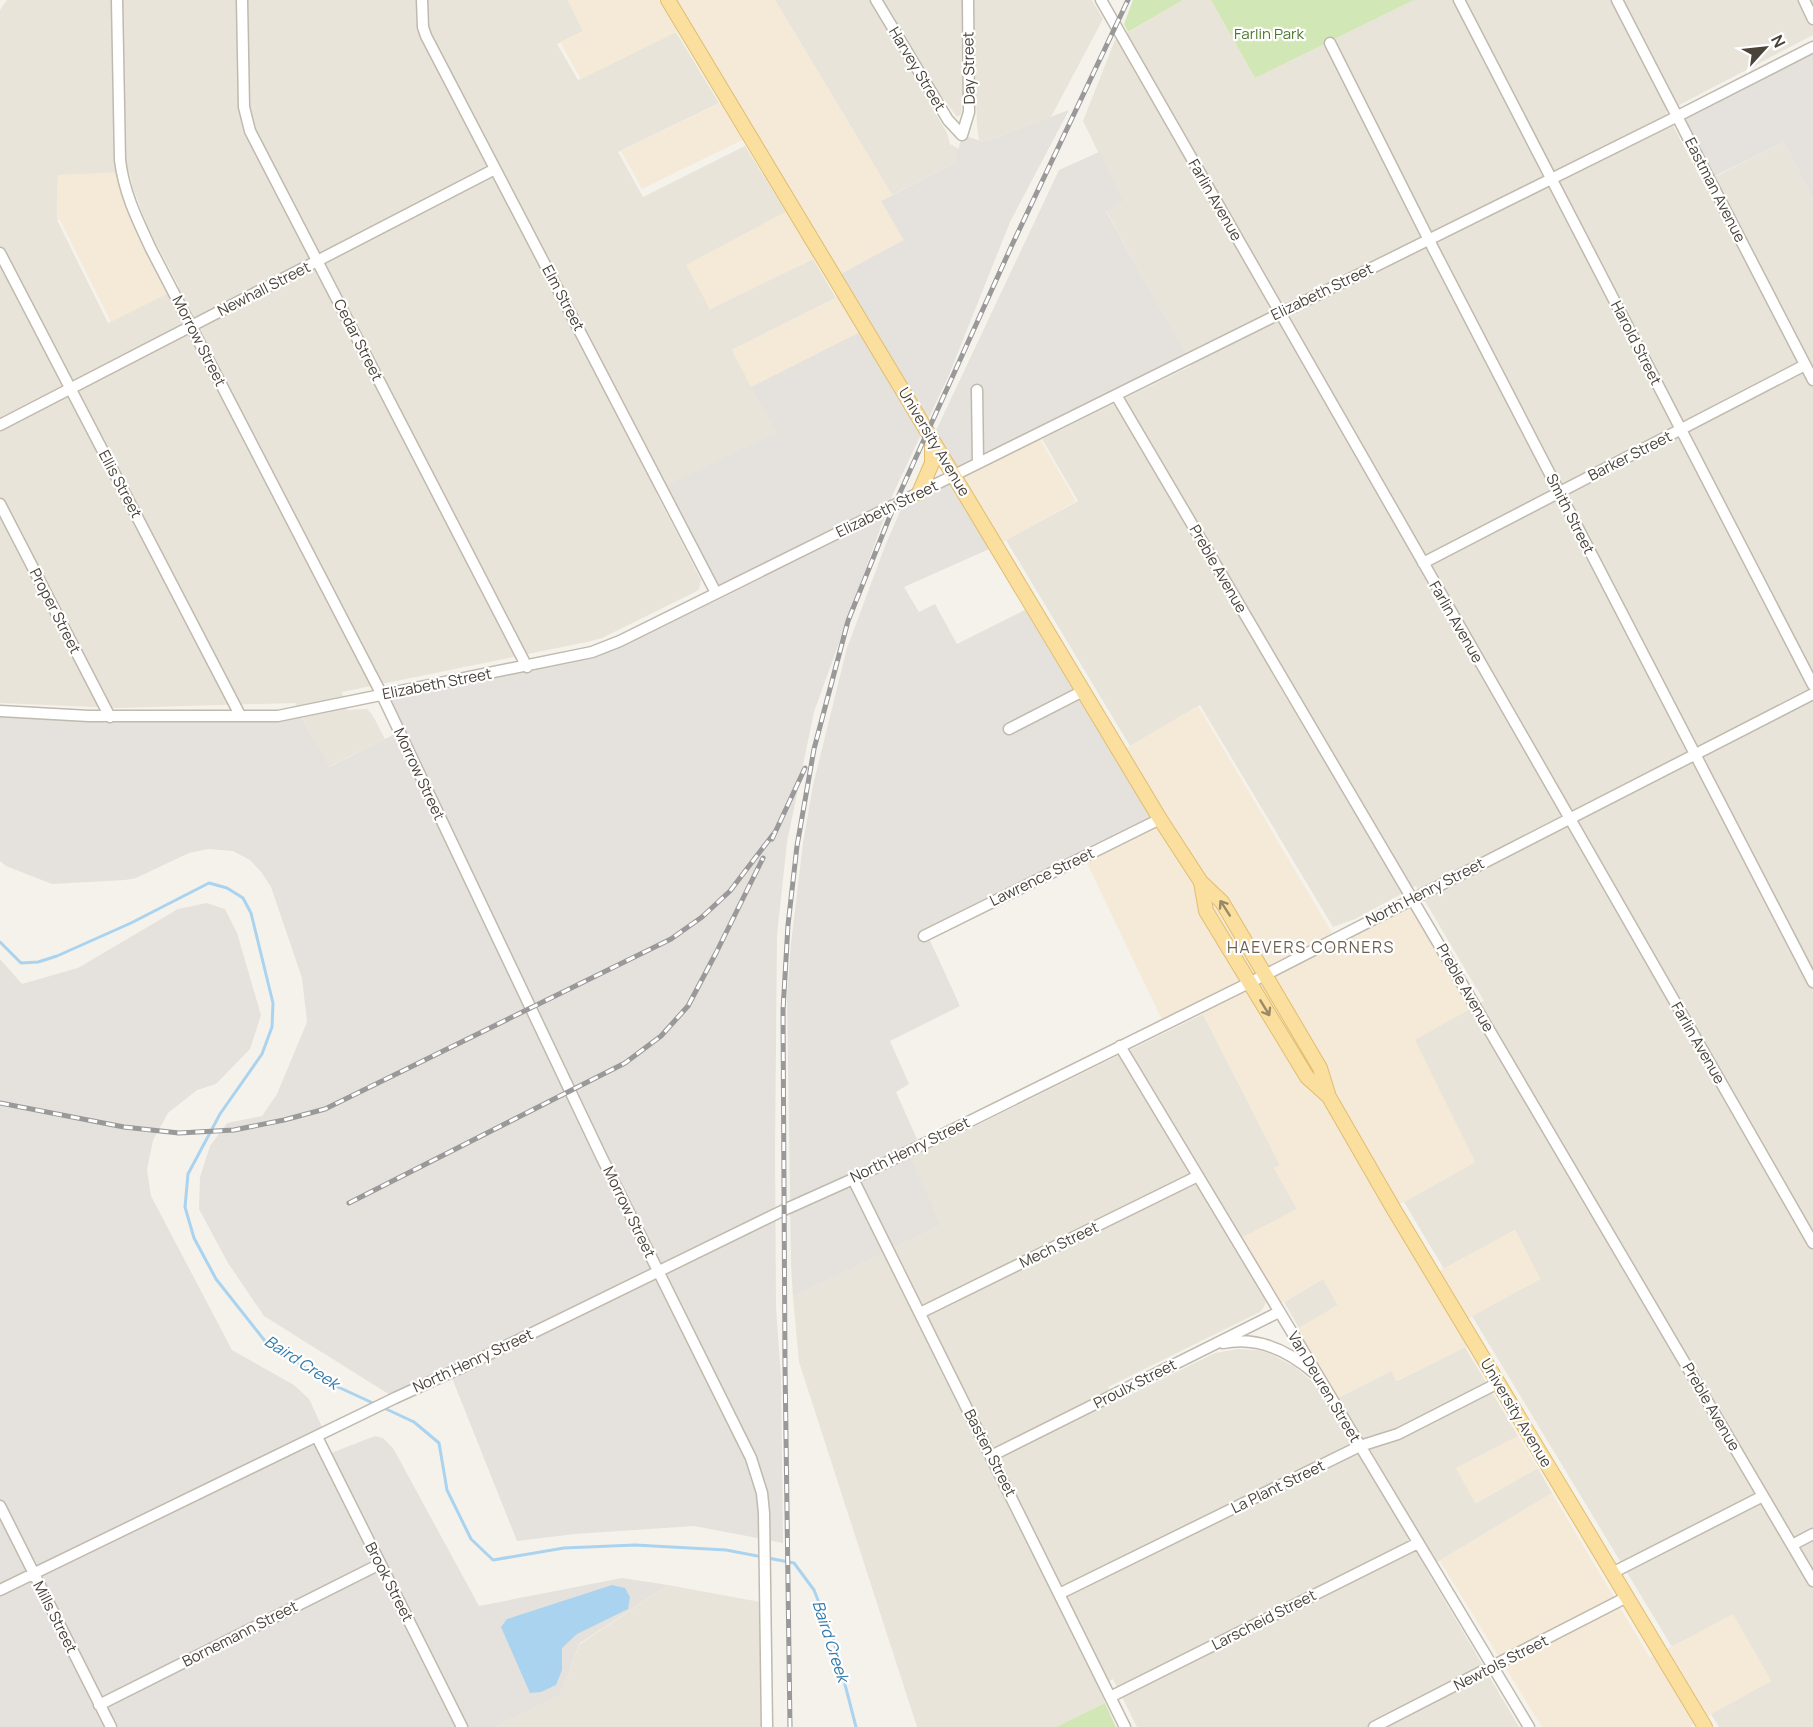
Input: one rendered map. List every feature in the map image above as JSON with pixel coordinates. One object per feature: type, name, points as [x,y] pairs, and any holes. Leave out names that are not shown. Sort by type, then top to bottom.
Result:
[{"type":"main road","name":"University Avenue","points":[[668,0],[1160,819],[1201,882],[1222,902],[1320,1068],[1329,1097],[1705,1727]]},
{"type":"main road","points":[[919,493],[932,463],[932,439]]},
{"type":"main road","name":"University Avenue","points":[[1201,882],[1206,911],[1307,1077],[1329,1097]]},
{"type":"street","name":"Morrow Street","points":[[117,0],[120,160],[123,186],[129,202],[151,249],[382,695],[530,1008],[751,1458],[762,1493],[767,1727]]},
{"type":"street","name":"Cedar Street","points":[[242,0],[245,119],[526,667]]},
{"type":"street","name":"Elm Street","points":[[423,0],[423,27],[426,36],[716,593]]},
{"type":"street","name":"Harvey Street","points":[[876,0],[948,120],[962,135]]},
{"type":"street","name":"Day Street","points":[[962,135],[969,112],[968,0]]},
{"type":"street","name":"Farlin Avenue","points":[[1101,0],[1813,1243]]},
{"type":"street","name":"Harold Street","points":[[1459,0],[1813,685]]},
{"type":"street","name":"Eastman Avenue","points":[[1617,0],[1813,380]]},
{"type":"street","points":[[1804,0],[1813,19]]},
{"type":"street","name":"Smith Street","points":[[1330,43],[1813,982]]},
{"type":"street","name":"Elizabeth Street","points":[[0,711],[110,717],[278,716],[592,652],[620,641],[954,476],[1813,47]]},
{"type":"street","name":"Newhall Street","points":[[0,425],[495,169]]},
{"type":"street","name":"Ellis Street","points":[[1,258],[240,715]]},
{"type":"street","name":"Barker Street","points":[[1423,563],[1805,365]]},
{"type":"street","points":[[977,390],[978,463]]},
{"type":"street","name":"Preble Avenue","points":[[1116,395],[1813,1581]]},
{"type":"street","name":"Proper Street","points":[[0,504],[110,717]]},
{"type":"street","points":[[1009,729],[1083,691]]},
{"type":"street","name":"North Henry Street","points":[[0,1590],[659,1273],[784,1210],[853,1179],[1264,975],[1813,694]]},
{"type":"street","name":"Lawrence Street","points":[[924,936],[1160,819]]},
{"type":"street","name":"Van Deuren Street","points":[[1120,1046],[1529,1727]]},
{"type":"street","name":"Mech Street","points":[[920,1314],[1198,1176]]},
{"type":"street","name":"Basten Street","points":[[853,1179],[1125,1727]]},
{"type":"street","name":"Proulx Street","points":[[991,1456],[1280,1312]]},
{"type":"street","points":[[1211,1346],[1236,1341],[1265,1344],[1297,1359],[1320,1380]]},
{"type":"street","name":"La Plant Street","points":[[1059,1594],[1360,1446],[1398,1434],[1498,1383]]},
{"type":"street","name":"Brook Street","points":[[317,1437],[462,1727]]},
{"type":"street","points":[[1612,1573],[1763,1496]]},
{"type":"street","name":"Mills Street","points":[[0,1506],[111,1727]]},
{"type":"street","points":[[1792,1545],[1813,1534]]},
{"type":"street","name":"Larscheid Street","points":[[1110,1697],[1418,1543]]},
{"type":"street","name":"Bornemann Street","points":[[99,1705],[380,1564]]},
{"type":"street","name":"Newtols Street","points":[[1374,1727],[1627,1597]]},
{"type":"shaded area","points":[[7,0],[568,0],[583,31],[557,44],[578,80],[676,32],[719,103],[618,152],[643,197],[745,146],[786,212],[687,265],[710,309],[813,259],[836,298],[732,350],[777,432],[656,493],[701,580],[699,590],[602,638],[342,692],[347,710],[367,709],[385,739],[328,767],[295,703],[117,708],[0,703],[0,10]],"holes":[[[129,171],[148,228],[179,287],[108,323],[57,220],[58,175],[111,174]]]},
{"type":"shaded area","points":[[568,0],[775,0],[892,195],[881,201],[905,240],[835,277],[821,255],[710,309],[686,265],[793,208],[750,136],[642,189],[621,151],[728,99],[685,28],[581,79],[560,42],[583,31]]},
{"type":"shaded area","points":[[775,0],[1092,0],[1103,19],[1051,117],[984,142],[979,140],[976,98],[962,98],[961,114],[957,117],[943,98],[931,106],[947,133],[950,144],[959,149],[955,163],[892,195]]},
{"type":"shaded area","points":[[1183,0],[1211,0],[1255,78],[1414,0],[1813,0],[1813,35],[1666,112],[1703,183],[1784,142],[1813,199],[1813,1727],[1719,1727],[1711,1714],[1771,1681],[1733,1615],[1672,1647],[1472,1316],[1540,1279],[1515,1230],[1444,1269],[1404,1202],[1475,1162],[1414,1040],[1484,1001],[1416,886],[1355,919],[1333,927],[1200,705],[1130,746],[1006,540],[1078,501],[1042,439],[1191,366],[1106,210],[1122,201],[1083,121],[1115,40]]},
{"type":"shaded area","points":[[1813,47],[1813,199],[1784,142],[1709,179],[1678,116]]},
{"type":"shaded area","points":[[1069,110],[1010,222],[949,375],[892,496],[814,712],[787,842],[777,935],[775,1150],[776,1308],[781,1377],[783,1543],[694,1526],[575,1534],[517,1541],[450,1373],[395,1398],[264,1316],[228,1263],[199,1209],[200,1177],[210,1146],[227,1123],[262,1116],[277,1094],[307,1022],[302,978],[271,887],[250,860],[233,851],[208,849],[189,853],[136,878],[125,880],[52,884],[6,866],[0,861],[0,711],[299,712],[329,767],[399,732],[382,695],[592,652],[715,594],[662,488],[777,432],[751,387],[866,329],[835,277],[904,240],[881,201],[955,163],[962,135],[984,142]]},
{"type":"shaded area","points":[[1099,152],[1123,201],[1106,211],[1188,359],[954,475],[996,546],[904,587],[919,612],[935,604],[957,644],[1033,606],[1160,819],[927,934],[960,1006],[890,1041],[909,1084],[896,1092],[920,1146],[908,1152],[941,1225],[793,1297],[787,995],[791,944],[803,843],[813,785],[847,648],[885,546],[905,500],[954,476],[932,439],[1059,170]]},
{"type":"shaded area","points":[[121,172],[173,291],[111,322],[60,220],[57,220],[58,175]]},
{"type":"shaded area","points":[[845,293],[866,329],[751,387],[732,350]]},
{"type":"shaded area","points":[[1037,434],[1076,501],[996,546],[954,476]]},
{"type":"shaded area","points":[[1198,706],[1335,938],[1412,899],[1475,1006],[1415,1040],[1475,1162],[1393,1208],[1433,1274],[1515,1230],[1540,1279],[1462,1322],[1474,1343],[1396,1381],[1391,1371],[1333,1400],[1296,1340],[1299,1328],[1338,1305],[1323,1279],[1276,1306],[1237,1240],[1297,1209],[1274,1168],[1280,1165],[1200,1007],[1164,1024],[1084,857],[1120,752]]},
{"type":"shaded area","points":[[207,903],[225,909],[237,933],[261,1015],[250,1049],[216,1084],[197,1090],[168,1113],[153,1140],[147,1170],[151,1196],[232,1350],[294,1385],[309,1399],[325,1433],[317,1438],[326,1455],[375,1436],[383,1438],[393,1448],[479,1606],[622,1578],[668,1585],[580,1643],[560,1695],[495,1727],[0,1727],[0,959],[22,984],[78,968],[178,909]]},
{"type":"shaded area","points":[[1203,1014],[1280,1165],[1274,1168],[1297,1209],[1233,1243],[1266,1302],[1260,1312],[1108,1387],[1116,1402],[1215,1353],[1238,1349],[1257,1350],[1269,1353],[1295,1367],[1314,1383],[1328,1403],[1391,1371],[1397,1381],[1465,1347],[1518,1436],[1457,1468],[1476,1503],[1538,1468],[1552,1493],[1426,1569],[1519,1727],[1137,1727],[1113,1679],[1098,1686],[1105,1703],[1056,1727],[917,1727],[799,1362],[793,1297],[941,1225],[910,1158]]},
{"type":"shaded area","points":[[1323,1279],[1338,1305],[1299,1328],[1284,1302]]},
{"type":"shaded area","points":[[1518,1436],[1538,1468],[1475,1503],[1456,1468]]},
{"type":"shaded area","points":[[1552,1493],[1650,1658],[1733,1614],[1771,1681],[1691,1725],[1692,1727],[1542,1727],[1440,1561]]},
{"type":"shaded area","points":[[668,1585],[766,1603],[767,1727],[495,1727],[560,1695],[580,1644]]},
{"type":"green space","points":[[1133,0],[1183,0],[1128,32],[1124,24]]},
{"type":"green space","name":"Farlin Park","points":[[1211,0],[1414,0],[1255,78]]},
{"type":"green space","points":[[1105,1703],[1116,1727],[1056,1727]]},
{"type":"water","points":[[612,1585],[625,1588],[630,1597],[628,1609],[577,1634],[562,1648],[562,1670],[556,1685],[541,1692],[530,1693],[501,1627],[507,1619]]},
{"type":"waterway","name":"Baird Creek","points":[[0,942],[21,963],[38,962],[57,956],[131,923],[209,883],[227,888],[243,898],[251,913],[273,1003],[272,1027],[262,1054],[220,1114],[188,1174],[185,1207],[194,1238],[216,1279],[265,1341],[325,1381],[375,1404]]},
{"type":"waterway","name":"Baird Creek","points":[[384,1408],[414,1422],[439,1443],[447,1490],[471,1539],[493,1560],[564,1548],[635,1545],[726,1550],[794,1563],[814,1590],[833,1638],[856,1727]]},
{"type":"railway","points":[[790,1727],[783,1010],[788,925],[797,846],[814,749],[848,621],[894,506],[1012,245],[1128,0]]},
{"type":"railway","points":[[772,839],[805,768]]},
{"type":"railway","points":[[0,1103],[124,1127],[179,1133],[234,1130],[325,1109],[671,939],[702,917],[730,891],[775,832]]},
{"type":"railway","points":[[349,1203],[625,1063],[661,1036],[688,1006],[763,858]]},
{"type":"district","name":"HAEVERS CORNERS","points":[[1311,947]]}]
